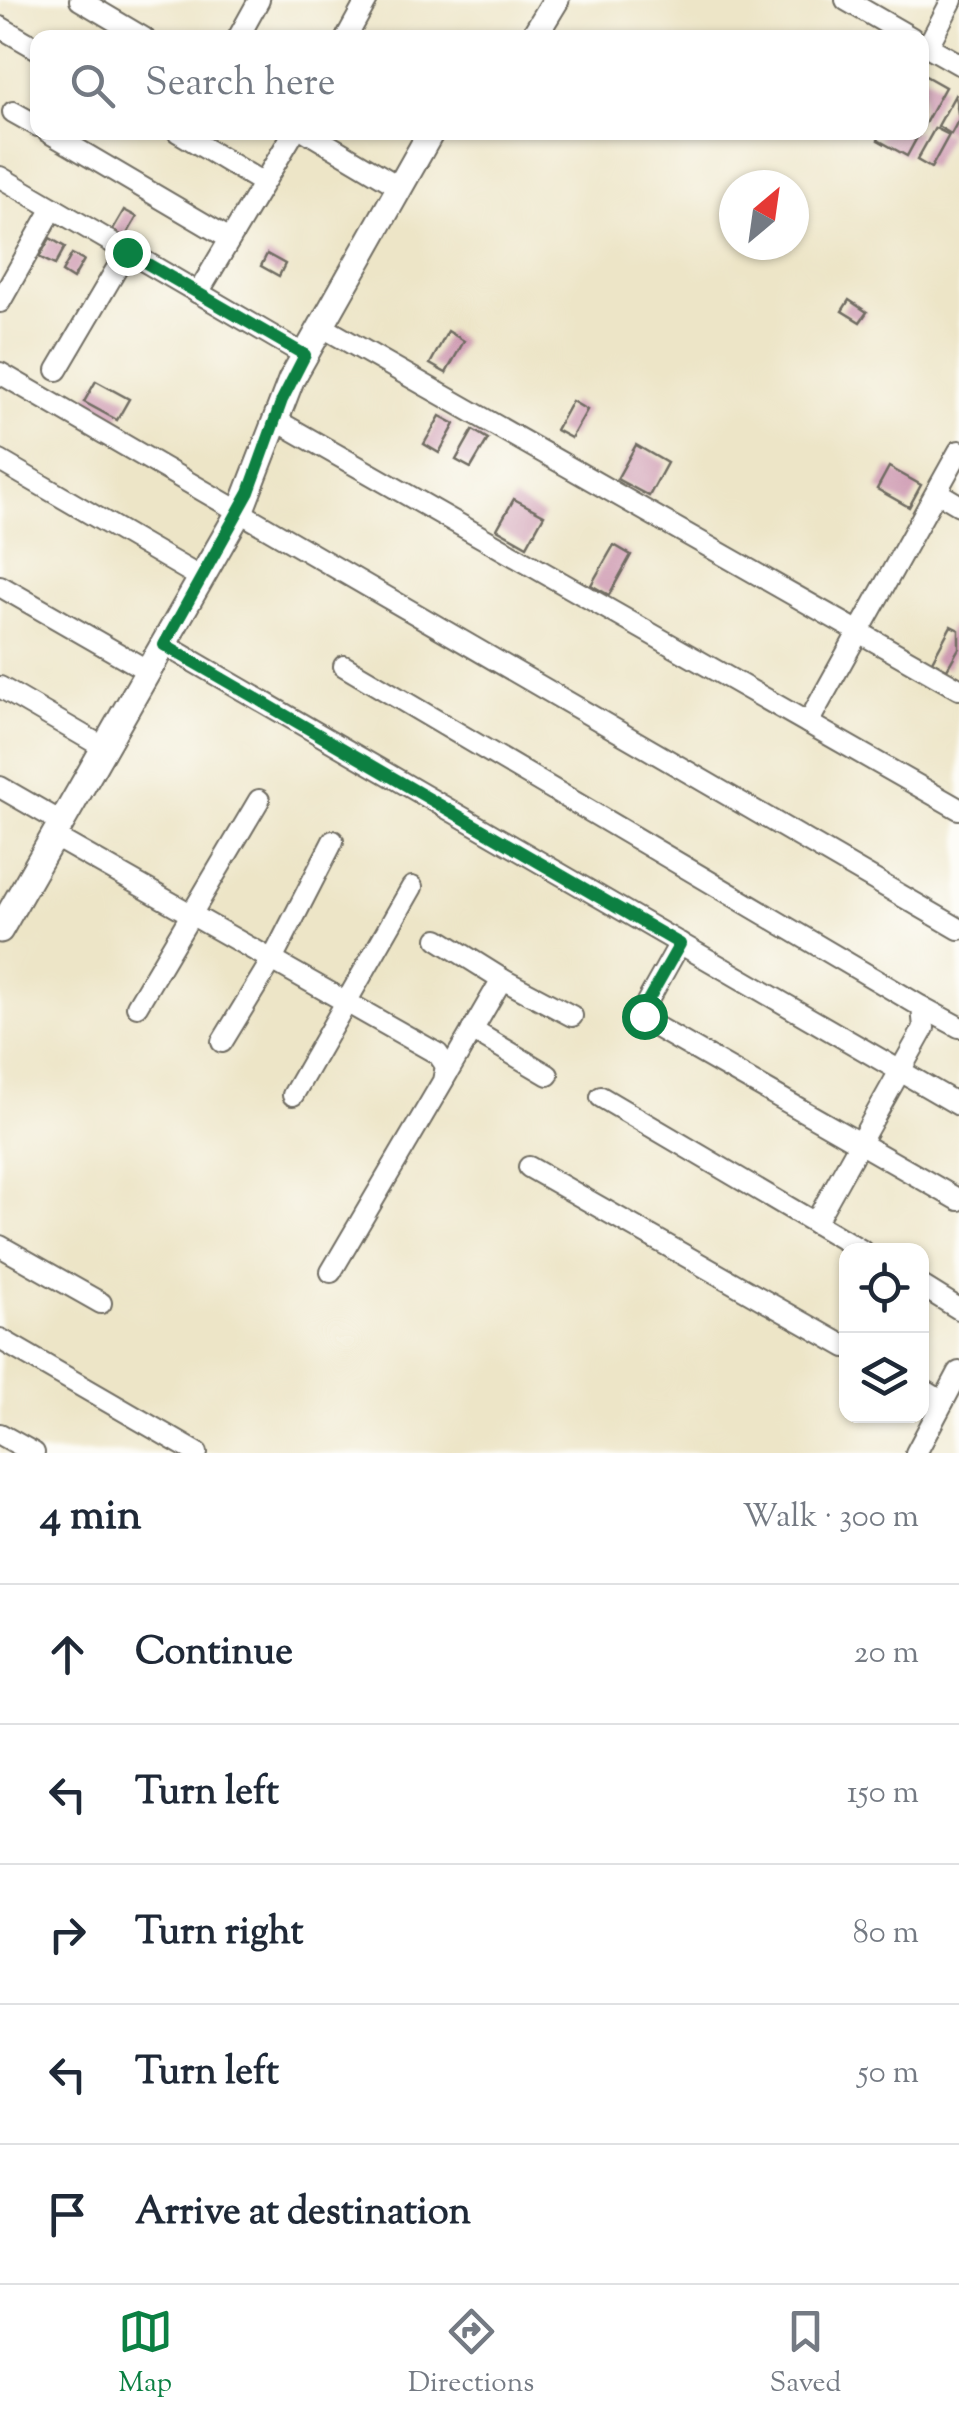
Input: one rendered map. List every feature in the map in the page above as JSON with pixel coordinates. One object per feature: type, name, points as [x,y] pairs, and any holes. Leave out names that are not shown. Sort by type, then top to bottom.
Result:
[{"type":"street","points":[[80,0],[131,30]]},
{"type":"street","points":[[242,30],[259,0]]},
{"type":"street","points":[[350,30],[367,0]]},
{"type":"street","points":[[537,30],[556,0]]},
{"type":"street","points":[[846,0],[899,30]]},
{"type":"street","points":[[929,30],[952,0]]},
{"type":"street","points":[[0,27],[30,44]]},
{"type":"street","points":[[929,47],[959,64]]},
{"type":"street","points":[[13,112],[30,122]]},
{"type":"street","points":[[62,140],[230,238]]},
{"type":"street","points":[[191,140],[263,184]]},
{"type":"street","points":[[198,293],[289,140]]},
{"type":"street","points":[[320,140],[398,186]]},
{"type":"street","points":[[0,930],[9,892],[57,830],[243,504],[274,420],[305,355],[426,140]]},
{"type":"street","points":[[0,177],[305,355]]},
{"type":"street","points":[[0,302],[52,208]]},
{"type":"street","points":[[57,370],[127,252]]},
{"type":"street","points":[[321,326],[959,689]]},
{"type":"street","points":[[0,373],[243,504],[325,558],[959,928]]},
{"type":"street","points":[[274,420],[959,809]]},
{"type":"street","points":[[808,723],[959,452]]},
{"type":"street","points":[[0,461],[201,578]]},
{"type":"street","points":[[937,492],[959,505]]},
{"type":"street","points":[[0,586],[150,672]]},
{"type":"street","points":[[164,645],[959,1105]]},
{"type":"street","points":[[344,666],[959,1027]]},
{"type":"street","points":[[0,687],[104,747]]},
{"type":"street","points":[[0,787],[57,830],[191,915],[438,1054],[446,1066],[443,1081]]},
{"type":"street","points":[[138,1006],[259,800]]},
{"type":"street","points":[[222,1042],[272,960],[333,841]]},
{"type":"street","points":[[293,1095],[412,887]]},
{"type":"street","points":[[438,940],[572,1016]]},
{"type":"street","points":[[680,944],[647,1002],[644,1016],[651,1024],[959,1200]]},
{"type":"street","points":[[332,1272],[502,979]]},
{"type":"street","points":[[815,1224],[924,1028],[922,1007]]},
{"type":"street","points":[[472,1030],[548,1075]]},
{"type":"street","points":[[601,1097],[849,1243]]},
{"type":"street","points":[[529,1167],[839,1343]]},
{"type":"street","points":[[0,1246],[101,1303]]},
{"type":"street","points":[[929,1290],[959,1309]]},
{"type":"street","points":[[0,1339],[197,1453]]},
{"type":"street","points":[[916,1453],[959,1372]]},
{"type":"street","points":[[929,1393],[943,1402]]},
{"type":"street","points":[[0,1434],[34,1453]]},
{"type":"building","points":[[929,78],[945,87],[929,116]]},
{"type":"building","points":[[955,95],[959,119],[951,134],[938,126]]},
{"type":"building","points":[[935,128],[949,135],[931,168],[917,160]]},
{"type":"building","points":[[878,140],[916,140],[907,156]]},
{"type":"building","points":[[124,210],[137,217],[123,241],[110,234]]},
{"type":"building","points":[[50,238],[65,247],[55,265],[39,257]]},
{"type":"building","points":[[72,254],[84,260],[73,279],[62,272]]},
{"type":"building","points":[[267,254],[285,264],[279,276],[261,266]]},
{"type":"building","points":[[849,300],[867,312],[860,322],[842,311]]},
{"type":"building","points":[[448,331],[464,341],[446,373],[430,364]]},
{"type":"building","points":[[96,381],[129,399],[117,420],[84,402]]},
{"type":"building","points":[[572,401],[587,410],[571,438],[556,430]]},
{"type":"building","points":[[440,416],[455,424],[439,453],[424,444]]},
{"type":"building","points":[[473,430],[488,439],[471,468],[456,460]]},
{"type":"building","points":[[636,445],[667,463],[649,496],[617,479]]},
{"type":"building","points":[[889,467],[921,485],[909,507],[877,489]]},
{"type":"building","points":[[514,499],[544,515],[527,546],[497,529]]},
{"type":"building","points":[[614,545],[631,555],[609,595],[591,585]]},
{"type":"building","points":[[951,626],[959,630],[959,648],[947,669],[932,661]]},
{"type":"route","points":[[127,252],[305,355],[282,400],[249,492],[164,645],[680,944],[647,1002],[644,1016]]}]
